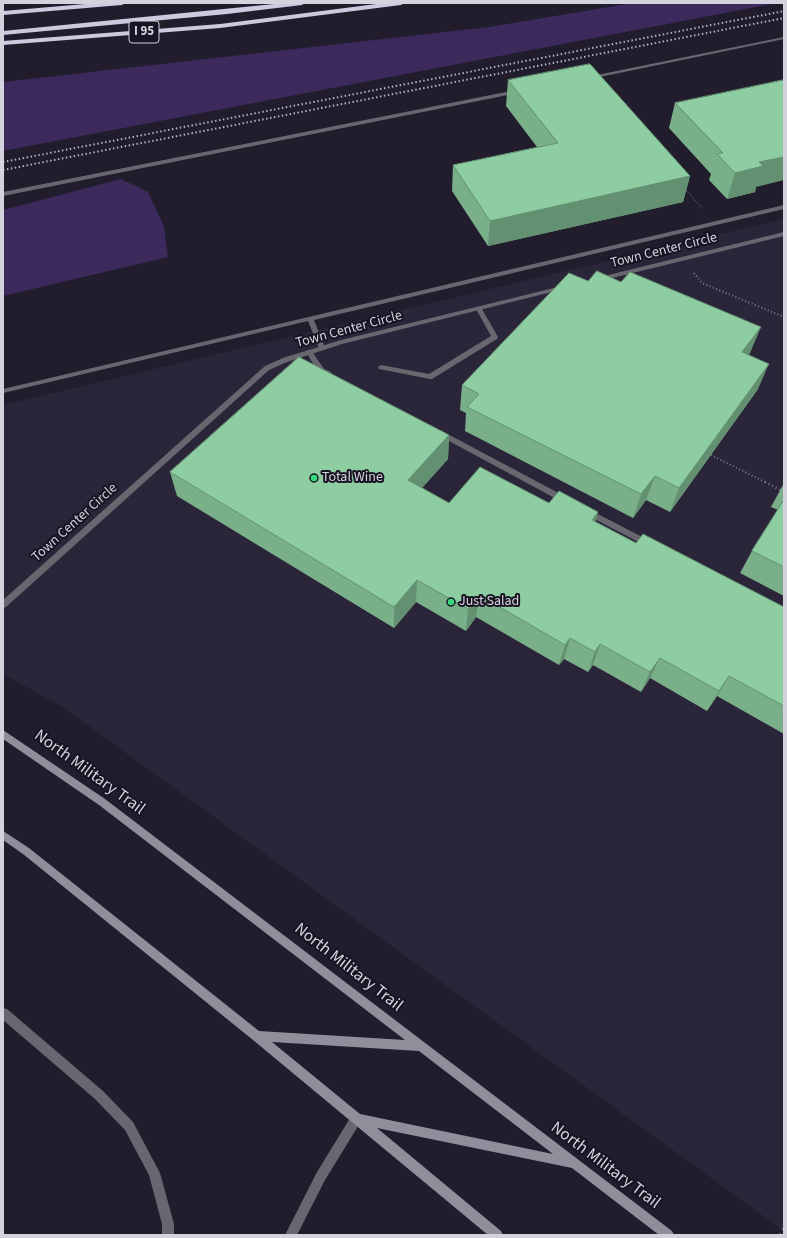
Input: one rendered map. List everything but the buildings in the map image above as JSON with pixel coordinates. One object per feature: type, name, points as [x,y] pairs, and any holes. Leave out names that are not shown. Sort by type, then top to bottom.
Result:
[{"type":"highway","points":[[3,13],[122,3]]},
{"type":"highway","points":[[3,33],[227,12],[302,3]]},
{"type":"highway","name":"I 95","points":[[3,43],[220,26],[401,3]]},
{"type":"main road","name":"North Military Trail","points":[[3,734],[102,802],[668,1235]]},
{"type":"main road","points":[[3,835],[257,1036],[497,1235]]},
{"type":"main road","points":[[257,1036],[420,1046]]},
{"type":"main road","points":[[356,1119],[574,1164]]},
{"type":"street","points":[[585,78],[784,38]]},
{"type":"street","points":[[3,194],[522,90]]},
{"type":"street","points":[[3,391],[784,207]]},
{"type":"street","name":"Town Center Circle","points":[[592,281],[784,234]]},
{"type":"street","name":"Town Center Circle","points":[[3,605],[266,368],[322,348],[569,287]]},
{"type":"street","points":[[380,367],[430,377],[496,337],[479,309]]},
{"type":"street","points":[[310,318],[322,348]]},
{"type":"street","points":[[309,352],[322,371],[336,378]]},
{"type":"street","points":[[434,430],[659,549]]},
{"type":"street","points":[[3,1013],[99,1095],[129,1126],[154,1173],[168,1224],[168,1235]]},
{"type":"street","points":[[291,1235],[321,1176],[356,1119]]},
{"type":"path","points":[[681,184],[702,208]]},
{"type":"path","points":[[683,259],[702,283],[784,317]]},
{"type":"path","points":[[711,455],[782,491]]},
{"type":"path","points":[[780,1235],[784,1228]]},
{"type":"shaded area","points":[[633,3],[777,3],[3,151],[3,82],[489,27]]},
{"type":"shaded area","points":[[121,179],[148,192],[164,226],[168,257],[3,296],[3,210]]},
{"type":"shaded area","points":[[784,219],[784,1231],[64,708],[3,674],[3,405]]},
{"type":"railway","points":[[3,162],[784,11]]},
{"type":"railway","points":[[3,170],[784,18]]},
{"type":"place","name":"Total Wine","points":[[314,478]]},
{"type":"place","name":"Just Salad","points":[[451,602]]}]
